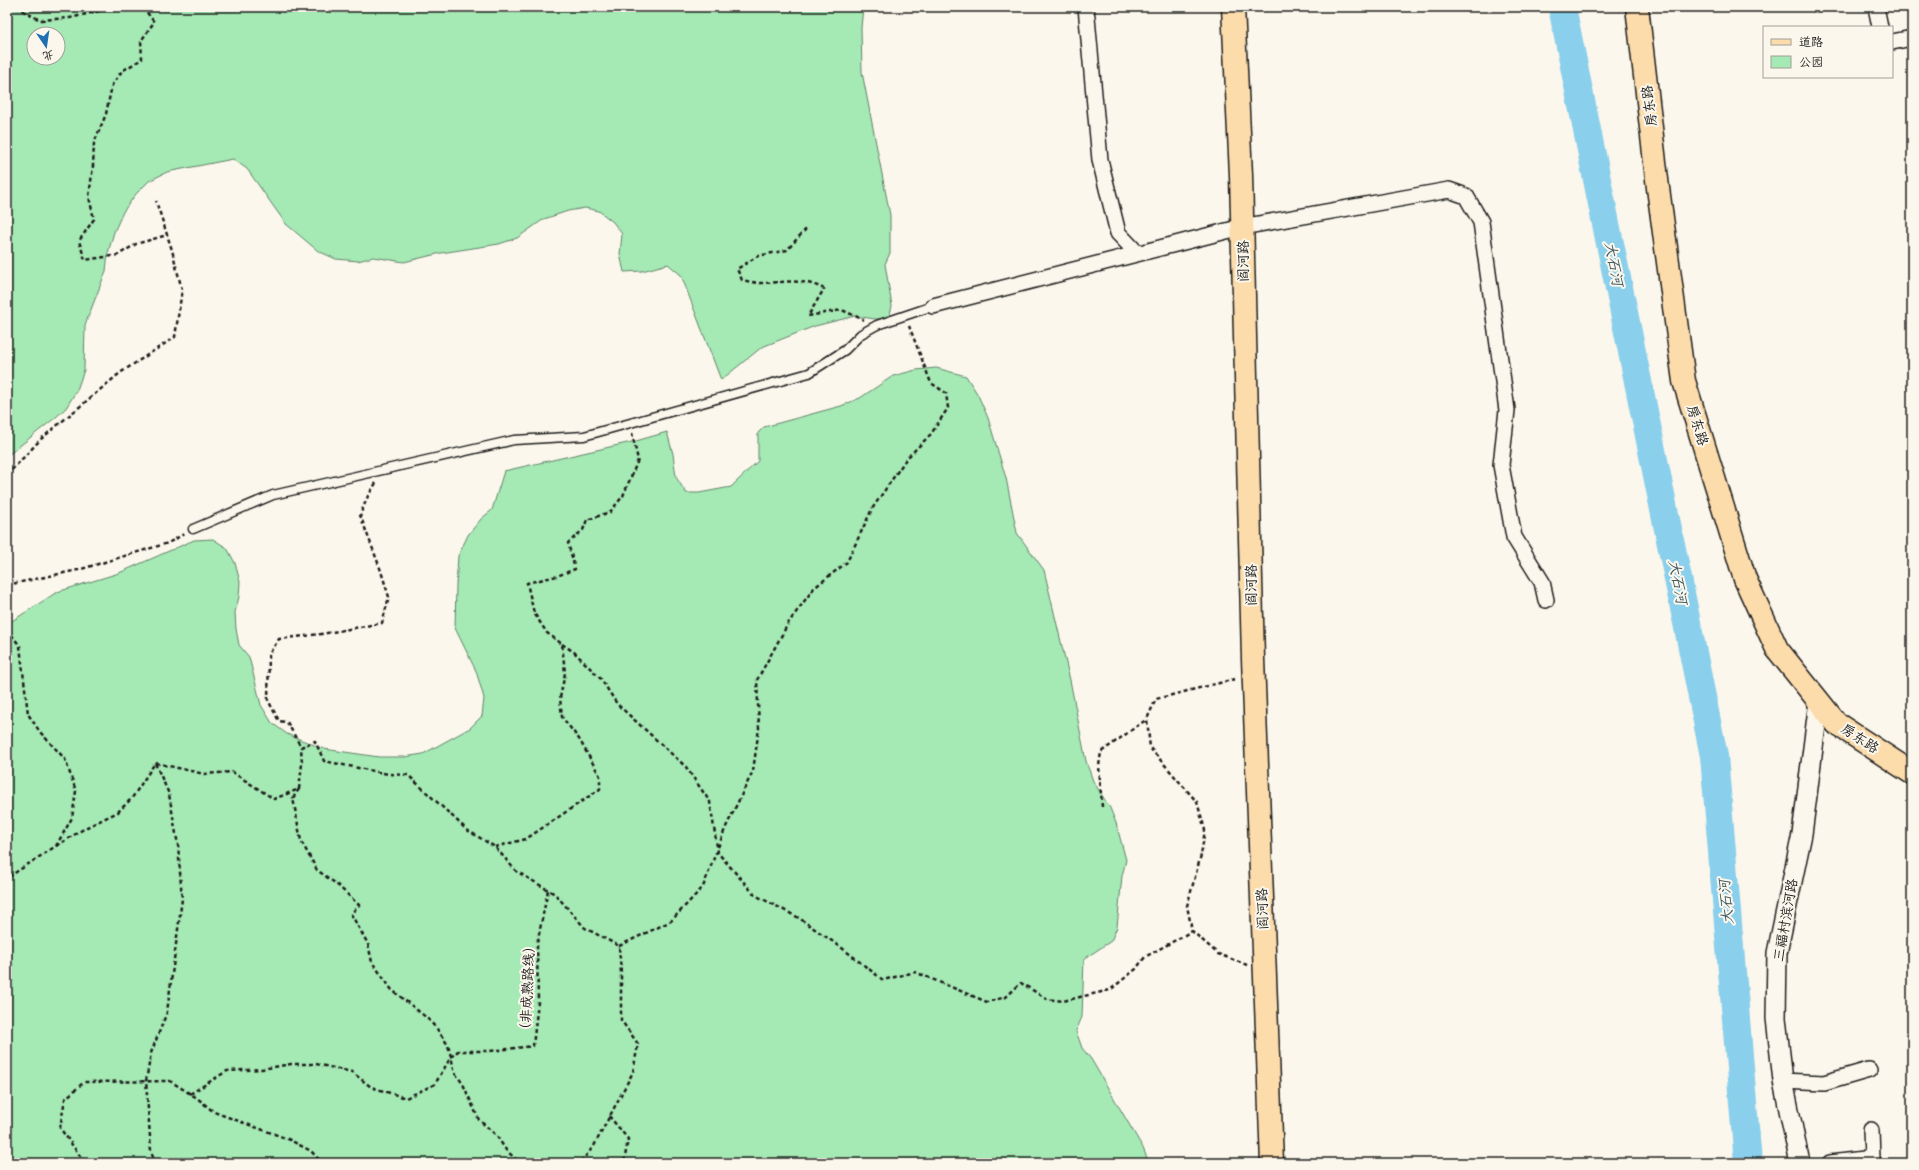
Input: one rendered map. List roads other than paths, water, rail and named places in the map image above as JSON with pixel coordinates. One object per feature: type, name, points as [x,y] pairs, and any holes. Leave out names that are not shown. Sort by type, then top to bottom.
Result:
[{"type":"main road","name":"阎河路","points":[[1233,7],[1242,227],[1253,676],[1272,1163]]},
{"type":"main road","name":"房东路","points":[[1637,7],[1658,188],[1684,381],[1745,579],[1777,649],[1837,724],[1912,773]]},
{"type":"street","points":[[1086,7],[1100,160],[1118,233],[1136,253]]},
{"type":"street","points":[[1876,7],[1880,26]]},
{"type":"street","points":[[1893,42],[1912,38]]},
{"type":"street","points":[[933,306],[1242,227],[1449,190],[1466,196],[1481,222],[1507,410],[1501,465],[1514,537],[1542,582],[1546,600]]},
{"type":"street","name":"三福村滨河路","points":[[1800,1163],[1783,1081],[1776,1018],[1777,953],[1802,834],[1819,701]]},
{"type":"street","points":[[1783,1081],[1824,1083],[1869,1070]]},
{"type":"street","points":[[1830,1163],[1872,1158],[1871,1130]]},
{"type":"lane","points":[[193,529],[273,495],[514,440],[584,436],[809,373],[845,350],[861,334],[877,325],[933,306]]},
{"type":"waterway","name":"大石河","points":[[1562,7],[1714,756],[1748,1163]]}]
